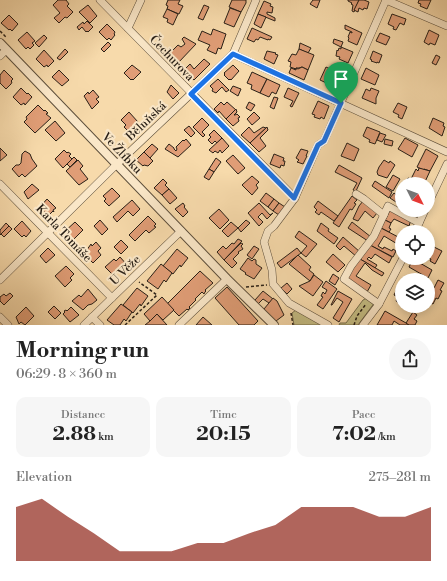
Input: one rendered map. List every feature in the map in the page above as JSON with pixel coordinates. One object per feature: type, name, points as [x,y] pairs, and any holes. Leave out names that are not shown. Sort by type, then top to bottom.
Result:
[{"type":"street","name":"Čechurova","points":[[100,0],[294,198]]},
{"type":"street","points":[[128,28],[140,0]]},
{"type":"street","name":"Běluňská","points":[[0,280],[117,164],[233,54],[256,0]]},
{"type":"street","points":[[328,325],[289,303],[273,284],[272,270],[264,242],[268,232],[294,198],[318,145],[324,141],[386,0],[447,26]]},
{"type":"street","name":"Ve Žlíbku","points":[[0,43],[3,53],[117,164],[227,279],[274,325]]},
{"type":"street","points":[[233,54],[447,152]]},
{"type":"street","points":[[435,190],[447,165]]},
{"type":"street","name":"Karla Tomáše","points":[[0,184],[112,298]]},
{"type":"street","points":[[356,194],[384,215]]},
{"type":"street","points":[[379,304],[344,279],[351,266],[374,236],[388,206],[419,223],[422,217]]},
{"type":"street","name":"U Věže","points":[[84,325],[181,231]]},
{"type":"street","points":[[363,325],[379,304],[398,265]]},
{"type":"street","points":[[179,325],[227,279]]},
{"type":"street","points":[[0,317],[8,325]]},
{"type":"street","points":[[92,317],[100,325]]},
{"type":"path","points":[[125,325],[157,295],[133,278]]},
{"type":"path","points":[[241,292],[246,287],[273,284]]},
{"type":"path","points":[[289,303],[293,325]]},
{"type":"shaded area","points":[[367,298],[375,302],[358,325],[339,325],[340,323],[346,323],[363,300]]},
{"type":"shaded area","points":[[296,310],[322,325],[294,325],[292,313]]},
{"type":"building","points":[[58,0],[66,0],[69,4],[67,6],[73,12],[59,23],[54,18],[60,13],[53,5]]},
{"type":"building","points":[[168,0],[180,0],[178,4],[183,6],[179,14],[167,9],[168,6],[166,5]]},
{"type":"building","points":[[232,0],[246,0],[241,12],[229,7]]},
{"type":"building","points":[[313,0],[320,0],[317,8],[310,4]]},
{"type":"building","points":[[348,0],[359,0],[354,12],[352,11],[352,3]]},
{"type":"building","points":[[359,0],[369,2],[367,9],[364,8],[363,10],[359,8],[358,12],[354,10]]},
{"type":"building","points":[[419,0],[431,0],[427,9],[420,6],[421,4],[418,3]]},
{"type":"building","points":[[264,1],[271,4],[270,6],[273,7],[272,13],[267,12],[267,14],[275,18],[275,21],[258,14]]},
{"type":"building","points":[[88,5],[97,16],[90,23],[79,12]]},
{"type":"building","points":[[204,5],[209,7],[203,20],[198,18]]},
{"type":"building","points":[[230,8],[241,12],[234,27],[224,23]]},
{"type":"building","points":[[167,9],[178,14],[173,25],[167,22],[168,19],[163,17]]},
{"type":"building","points":[[258,14],[266,17],[261,28],[254,24]]},
{"type":"building","points":[[392,14],[406,19],[404,25],[400,23],[396,30],[388,24]]},
{"type":"building","points":[[9,15],[18,24],[12,31],[1,23]]},
{"type":"building","points":[[87,21],[93,27],[88,32],[86,32],[82,27],[79,30],[77,27],[83,22],[84,24]]},
{"type":"building","points":[[107,24],[115,32],[115,35],[111,40],[109,38],[107,40],[99,32]]},
{"type":"building","points":[[345,25],[362,33],[357,45],[348,41],[350,32],[352,32],[345,29]]},
{"type":"building","points":[[252,28],[272,37],[268,40],[260,37],[254,42],[247,39]]},
{"type":"building","points":[[213,29],[226,34],[221,49],[218,48],[216,54],[207,50],[210,45],[198,40],[202,31],[211,35]]},
{"type":"building","points":[[429,30],[439,35],[435,45],[430,43],[429,45],[424,42]]},
{"type":"building","points":[[27,32],[35,41],[32,43],[34,45],[30,49],[28,47],[26,49],[18,40]]},
{"type":"building","points":[[380,33],[390,37],[386,45],[376,41]]},
{"type":"building","points":[[44,35],[47,38],[39,47],[35,43]]},
{"type":"building","points":[[184,37],[196,44],[178,63],[169,54],[178,45],[181,47],[185,44],[182,39]]},
{"type":"building","points":[[334,39],[343,42],[341,47],[333,43]]},
{"type":"building","points":[[108,42],[111,45],[104,52],[101,49]]},
{"type":"building","points":[[300,43],[311,48],[308,53],[299,49]]},
{"type":"building","points":[[341,47],[353,52],[348,63],[336,56],[337,50],[338,51],[339,48],[341,49]]},
{"type":"building","points":[[65,49],[68,52],[60,60],[57,58]]},
{"type":"building","points":[[299,49],[314,55],[308,70],[302,67],[296,69],[290,67],[291,62],[288,61],[292,54],[296,55]]},
{"type":"building","points":[[44,50],[54,61],[48,67],[47,65],[44,67],[36,59]]},
{"type":"building","points":[[267,51],[278,55],[274,64],[264,59]]},
{"type":"building","points":[[373,51],[382,55],[379,63],[371,61],[372,60],[370,59]]},
{"type":"building","points":[[436,55],[440,57],[436,65],[432,63]]},
{"type":"building","points":[[204,59],[210,64],[194,80],[184,70],[190,64],[194,69]]},
{"type":"building","points":[[132,65],[141,72],[133,80],[131,80],[124,73]]},
{"type":"building","points":[[233,65],[239,71],[231,80],[229,80],[224,73]]},
{"type":"building","points":[[302,67],[308,70],[304,80],[289,73],[291,68],[296,70],[296,68],[298,69]]},
{"type":"building","points":[[326,67],[339,73],[333,86],[320,80]]},
{"type":"building","points":[[366,68],[379,75],[375,85],[361,79]]},
{"type":"building","points":[[4,70],[13,79],[11,84],[6,89],[0,83],[0,75]]},
{"type":"building","points":[[59,70],[69,80],[62,86],[52,77]]},
{"type":"building","points":[[252,72],[267,79],[260,93],[251,89],[252,85],[247,83]]},
{"type":"building","points":[[218,79],[229,90],[226,92],[222,87],[216,93],[212,91],[213,89],[210,86]]},
{"type":"building","points":[[267,79],[280,85],[276,94],[272,92],[269,97],[260,93]]},
{"type":"building","points":[[171,85],[179,93],[173,99],[167,92]]},
{"type":"building","points":[[233,86],[241,89],[238,96],[230,91]]},
{"type":"building","points":[[21,88],[32,97],[25,105],[24,103],[21,105],[13,97]]},
{"type":"building","points":[[288,88],[299,93],[292,107],[290,106],[293,101],[284,97]]},
{"type":"building","points":[[371,88],[379,91],[376,98],[376,104],[362,98],[366,89],[370,91]]},
{"type":"building","points":[[93,90],[99,97],[96,99],[99,102],[92,109],[84,96]]},
{"type":"building","points":[[274,97],[278,98],[274,109],[270,107]]},
{"type":"building","points":[[318,101],[329,106],[324,119],[321,117],[320,119],[314,117],[315,115],[312,114]]},
{"type":"building","points":[[221,102],[224,105],[227,102],[236,110],[226,119],[219,111],[218,113],[214,109]]},
{"type":"building","points":[[249,102],[255,105],[251,111],[246,108]]},
{"type":"building","points":[[398,103],[407,107],[402,119],[398,117],[399,115],[393,112]]},
{"type":"building","points":[[38,105],[48,113],[46,114],[51,118],[35,133],[24,122],[27,119],[26,117]]},
{"type":"building","points":[[236,109],[237,112],[234,115],[237,114],[240,117],[238,118],[239,121],[233,126],[226,119]]},
{"type":"building","points":[[129,112],[138,122],[128,131],[124,127],[126,125],[121,120]]},
{"type":"building","points":[[254,112],[260,118],[252,125],[247,119]]},
{"type":"building","points":[[202,118],[209,125],[202,132],[205,135],[203,137],[193,127]]},
{"type":"building","points":[[433,118],[444,123],[443,126],[445,127],[442,136],[429,128]]},
{"type":"building","points":[[55,121],[65,133],[56,141],[45,130]]},
{"type":"building","points":[[189,126],[195,133],[191,137],[184,130]]},
{"type":"building","points":[[249,127],[254,133],[263,127],[266,128],[250,143],[241,135]]},
{"type":"building","points":[[267,127],[268,130],[260,138],[266,146],[259,152],[250,143]]},
{"type":"building","points":[[367,127],[380,132],[375,144],[369,142],[370,140],[363,136]]},
{"type":"building","points":[[214,130],[222,138],[217,143],[215,141],[212,144],[208,140],[211,137],[209,135]]},
{"type":"building","points":[[380,133],[386,135],[382,142],[377,140]]},
{"type":"building","points":[[222,138],[229,146],[222,153],[220,150],[218,153],[215,151],[213,153],[209,150]]},
{"type":"building","points":[[405,138],[418,145],[412,157],[398,149]]},
{"type":"building","points":[[186,139],[191,145],[178,157],[165,149],[169,144],[176,151],[176,147]]},
{"type":"building","points":[[385,139],[393,141],[392,146],[384,144]]},
{"type":"building","points":[[347,143],[359,149],[354,161],[341,156]]},
{"type":"building","points":[[152,144],[158,149],[150,158],[144,152]]},
{"type":"building","points":[[0,148],[7,155],[0,161]]},
{"type":"building","points":[[301,149],[308,151],[303,164],[297,162],[299,160],[296,158]]},
{"type":"building","points":[[426,149],[438,156],[430,171],[417,167]]},
{"type":"building","points":[[64,150],[71,154],[69,156],[72,159],[63,168],[55,159]]},
{"type":"building","points":[[25,151],[30,154],[37,166],[25,177],[22,174],[19,177],[12,169],[21,163],[22,154]]},
{"type":"building","points":[[144,152],[153,161],[148,166],[143,166],[136,160]]},
{"type":"building","points":[[274,154],[284,158],[284,166],[281,165],[280,168],[270,164]]},
{"type":"building","points":[[233,155],[245,168],[238,174],[226,161]]},
{"type":"building","points":[[74,157],[77,160],[70,167],[67,164]]},
{"type":"building","points":[[216,158],[221,162],[214,172],[209,169]]},
{"type":"building","points":[[78,160],[83,166],[80,169],[88,179],[79,185],[66,171]]},
{"type":"building","points":[[384,160],[389,163],[390,161],[395,165],[387,178],[378,175],[377,172]]},
{"type":"building","points":[[339,165],[362,178],[356,191],[353,190],[357,183],[335,172]]},
{"type":"building","points":[[419,168],[430,171],[427,177],[412,177],[416,169],[418,171]]},
{"type":"building","points":[[209,169],[214,172],[209,180],[204,177]]},
{"type":"building","points":[[393,175],[396,177],[395,177],[395,188],[393,191],[386,187]]},
{"type":"building","points":[[252,176],[259,182],[256,185],[258,188],[252,195],[242,185]]},
{"type":"building","points":[[163,179],[167,183],[165,185],[169,189],[162,195],[154,188]]},
{"type":"building","points":[[375,181],[392,192],[389,198],[372,186]]},
{"type":"building","points":[[32,184],[39,190],[28,199],[24,192]]},
{"type":"building","points":[[112,188],[120,196],[109,206],[104,201],[106,199],[103,196]]},
{"type":"building","points":[[169,189],[177,198],[170,204],[162,195]]},
{"type":"building","points":[[266,193],[274,199],[268,207],[260,201]]},
{"type":"building","points":[[394,193],[395,194],[395,201],[390,198]]},
{"type":"building","points":[[352,196],[357,200],[354,203],[356,204],[352,210],[350,209],[339,227],[333,223]]},
{"type":"building","points":[[47,199],[56,208],[53,210],[54,212],[53,211],[48,216],[40,207]]},
{"type":"building","points":[[274,199],[279,203],[273,211],[268,207]]},
{"type":"building","points":[[132,200],[140,209],[133,216],[128,211],[117,222],[113,217]]},
{"type":"building","points":[[318,201],[338,216],[334,221],[321,212],[319,215],[315,212],[317,210],[314,207]]},
{"type":"building","points":[[363,201],[377,213],[373,218],[365,211],[358,221],[353,219]]},
{"type":"building","points":[[183,203],[188,212],[183,217],[175,209]]},
{"type":"building","points":[[259,203],[270,215],[273,213],[267,219],[262,213],[258,217],[263,222],[259,226],[248,213]]},
{"type":"building","points":[[279,203],[285,207],[279,215],[273,211]]},
{"type":"building","points":[[219,209],[229,220],[220,229],[209,218]]},
{"type":"building","points":[[390,210],[395,212],[395,217],[405,217],[411,220],[409,225],[407,225],[394,219],[391,223],[385,220]]},
{"type":"building","points":[[148,216],[156,224],[154,226],[156,227],[149,233],[146,230],[135,241],[129,235]]},
{"type":"building","points":[[100,220],[108,229],[102,235],[94,226]]},
{"type":"building","points":[[246,220],[250,223],[241,232],[238,228]]},
{"type":"building","points":[[385,220],[391,223],[389,228],[391,229],[389,232],[381,228]]},
{"type":"building","points":[[22,221],[31,231],[26,237],[24,235],[22,237],[14,229]]},
{"type":"building","points":[[75,222],[83,230],[71,242],[63,233]]},
{"type":"building","points":[[231,222],[238,228],[228,237],[222,231]]},
{"type":"building","points":[[352,222],[371,237],[368,241],[348,228]]},
{"type":"building","points":[[6,223],[9,226],[0,235],[0,230]]},
{"type":"building","points":[[321,223],[329,229],[328,231],[338,238],[334,244],[317,231]]},
{"type":"building","points":[[9,226],[12,229],[4,237],[1,234]]},
{"type":"building","points":[[381,228],[395,235],[395,243],[384,236],[378,246],[383,249],[384,247],[392,251],[393,249],[395,250],[393,257],[370,245]]},
{"type":"building","points":[[299,231],[317,244],[306,257],[301,253],[307,246],[295,237]]},
{"type":"building","points":[[343,237],[360,252],[357,257],[344,246],[340,250],[336,246]]},
{"type":"building","points":[[238,239],[242,241],[224,260],[217,252],[223,246],[226,249],[232,243],[234,244]]},
{"type":"building","points":[[121,240],[128,247],[121,254],[114,247]]},
{"type":"building","points":[[96,242],[101,248],[98,251],[101,255],[93,263],[84,254],[91,244],[92,246]]},
{"type":"building","points":[[241,243],[243,244],[241,246],[243,249],[238,252],[239,253],[233,259],[237,263],[232,268],[224,260]]},
{"type":"building","points":[[370,245],[392,257],[389,263],[375,254],[371,259],[369,257],[367,259],[377,265],[375,268],[360,259]]},
{"type":"building","points":[[254,246],[259,249],[252,259],[247,255]]},
{"type":"building","points":[[48,248],[55,255],[46,263],[40,256]]},
{"type":"building","points":[[297,248],[301,253],[281,268],[277,263]]},
{"type":"building","points":[[435,248],[442,251],[435,264]]},
{"type":"building","points":[[177,249],[188,258],[173,274],[163,266]]},
{"type":"building","points":[[333,254],[345,265],[338,272],[326,262]]},
{"type":"building","points":[[298,255],[311,267],[309,270],[314,274],[310,281],[289,264]]},
{"type":"building","points":[[120,257],[128,266],[121,274],[118,270],[113,275],[105,267],[114,259],[116,261]]},
{"type":"building","points":[[248,258],[252,261],[254,259],[256,260],[256,264],[262,268],[254,279],[240,269]]},
{"type":"building","points":[[360,259],[384,273],[382,276],[372,270],[365,263],[356,276],[371,285],[367,292],[347,279]]},
{"type":"building","points":[[161,264],[172,273],[166,282],[164,280],[158,289],[147,281]]},
{"type":"building","points":[[410,265],[423,265],[432,270],[430,273],[419,273],[409,267]]},
{"type":"building","points":[[66,266],[74,274],[70,278],[72,280],[65,287],[55,276]]},
{"type":"building","points":[[200,271],[213,283],[205,290],[206,291],[204,294],[202,292],[195,299],[196,300],[188,310],[187,309],[179,316],[167,304]]},
{"type":"building","points":[[333,274],[339,278],[335,285],[329,281]]},
{"type":"building","points":[[314,275],[323,282],[313,296],[299,286],[310,281]]},
{"type":"building","points":[[438,280],[444,283],[440,290],[442,291],[438,299],[436,298],[435,300],[435,286]]},
{"type":"building","points":[[326,281],[337,289],[323,309],[317,305],[323,297],[321,296],[323,292],[325,294],[327,290],[322,287]]},
{"type":"building","points":[[287,283],[292,289],[287,294],[281,288]]},
{"type":"building","points":[[227,287],[258,321],[254,325],[239,325],[215,298]]},
{"type":"building","points":[[137,288],[148,296],[141,306],[140,304],[133,313],[123,305]]},
{"type":"building","points":[[88,289],[97,300],[83,310],[72,301],[79,295],[81,297]]},
{"type":"building","points":[[263,291],[273,299],[269,303],[263,299],[258,304],[255,300]]},
{"type":"building","points":[[338,291],[352,299],[339,322],[333,318],[343,302],[337,298],[331,305]]},
{"type":"building","points":[[10,293],[13,296],[4,305],[0,301],[0,297],[4,294],[6,296]]},
{"type":"building","points":[[162,297],[174,310],[163,320],[157,314],[150,321],[144,314]]},
{"type":"building","points":[[273,298],[277,301],[284,315],[276,321],[264,309]]},
{"type":"building","points":[[121,304],[132,312],[126,321],[124,319],[120,325],[114,325],[107,320]]},
{"type":"building","points":[[54,306],[61,313],[55,319],[48,312]]},
{"type":"building","points":[[26,307],[34,316],[25,325],[21,322],[19,324],[16,317]]},
{"type":"building","points":[[71,307],[79,315],[70,322],[63,314],[65,312],[64,311],[67,311]]},
{"type":"building","points":[[385,311],[409,325],[400,325],[394,321],[392,325],[377,325]]},
{"type":"building","points":[[412,313],[417,315],[414,319],[417,321],[415,325],[409,325],[406,323]]},
{"type":"building","points":[[157,314],[167,325],[145,325],[150,321]]},
{"type":"building","points":[[203,317],[212,325],[196,325]]},
{"type":"route","points":[[233,54],[341,103],[324,141],[318,145],[294,198],[191,94],[233,54]]}]
